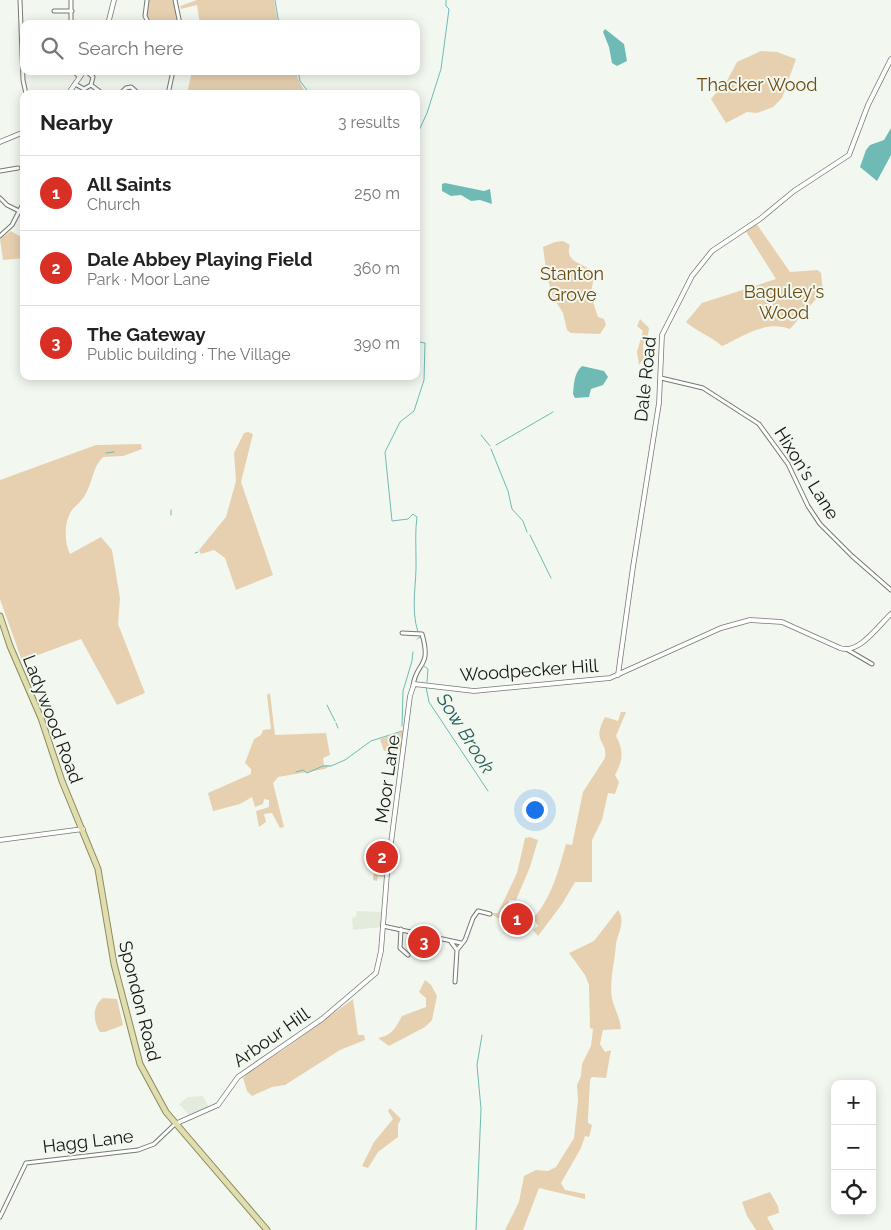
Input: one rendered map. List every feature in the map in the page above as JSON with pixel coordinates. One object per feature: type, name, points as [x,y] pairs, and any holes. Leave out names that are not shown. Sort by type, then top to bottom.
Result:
[{"type":"main road","name":"Ladywood Road","points":[[0,616],[10,646],[41,718],[62,781],[83,829]]},
{"type":"main road","name":"Spondon Road","points":[[83,829],[102,883],[114,964],[137,1054],[158,1100],[175,1124],[267,1230]]},
{"type":"street","points":[[20,0],[21,20]]},
{"type":"street","points":[[71,0],[71,20]]},
{"type":"street","points":[[109,20],[114,0]]},
{"type":"street","points":[[147,0],[145,16],[147,20]]},
{"type":"street","points":[[175,0],[179,20]]},
{"type":"street","points":[[54,11],[72,11]]},
{"type":"street","name":"Dale Road","points":[[618,675],[659,403],[662,335],[701,263],[723,242],[760,219],[794,191],[845,159],[854,145],[878,81],[891,59]]},
{"type":"street","points":[[25,75],[26,90]]},
{"type":"street","points":[[71,90],[80,77],[78,75]]},
{"type":"street","points":[[75,84],[84,89],[91,85],[93,78],[90,75]]},
{"type":"street","points":[[169,90],[172,75]]},
{"type":"street","points":[[91,85],[98,90]]},
{"type":"street","points":[[0,142],[20,134]]},
{"type":"street","points":[[0,171],[18,168]]},
{"type":"street","points":[[0,198],[7,205],[19,211],[12,225],[0,236]]},
{"type":"street","name":"Hixon's Lane","points":[[661,378],[703,388],[759,424],[788,464],[808,506],[820,524],[852,556],[891,590]]},
{"type":"street","points":[[848,650],[855,648],[891,614]]},
{"type":"street","name":"Woodpecker Hill","points":[[413,686],[419,683],[474,691],[606,678],[618,675],[721,628],[746,620],[782,622],[848,650]]},
{"type":"street","points":[[402,633],[422,634],[427,651],[425,661],[413,686]]},
{"type":"street","points":[[855,648],[856,655]]},
{"type":"street","points":[[848,650],[872,664]]},
{"type":"street","name":"Moor Lane","points":[[379,965],[397,796],[413,686]]},
{"type":"street","points":[[0,840],[83,829]]},
{"type":"street","points":[[456,982],[457,950],[465,940],[475,914],[480,911],[490,914]]},
{"type":"street","points":[[383,926],[461,943]]},
{"type":"street","points":[[401,929],[400,948],[408,955]]},
{"type":"street","points":[[451,942],[457,950]]},
{"type":"street","name":"Arbour Hill","points":[[175,1124],[218,1105],[238,1076],[280,1050],[322,1019],[373,975],[379,965]]},
{"type":"street","name":"Hagg Lane","points":[[0,1218],[19,1173],[26,1163],[138,1150],[154,1144],[175,1124]]},
{"type":"shaded area","points":[[357,911],[383,912],[381,927],[353,930],[352,918],[356,917]]},
{"type":"shaded area","points":[[203,1096],[209,1108],[189,1115],[179,1104],[188,1097]]},
{"type":"green space","points":[[148,0],[174,0],[178,20],[148,20],[146,16]]},
{"type":"green space","points":[[197,0],[274,0],[277,20],[199,20],[197,5],[181,9],[180,6]]},
{"type":"green space","name":"Thacker Wood","points":[[761,51],[777,52],[796,59],[782,98],[773,107],[757,113],[747,112],[726,123],[711,99],[728,79],[737,62]]},
{"type":"green space","points":[[191,75],[297,75],[304,90],[188,90]]},
{"type":"green space","name":"Baguley's Wood","points":[[756,223],[790,272],[818,270],[821,273],[823,291],[790,329],[772,326],[755,330],[722,346],[686,322],[702,303],[776,279],[745,230]]},
{"type":"green space","points":[[11,231],[20,237],[20,258],[3,260],[0,239]]},
{"type":"green space","name":"Stanton Grove","points":[[563,241],[570,245],[569,251],[572,259],[593,271],[592,291],[594,302],[598,317],[604,319],[606,325],[600,334],[571,333],[567,330],[563,313],[553,297],[547,277],[543,247]]},
{"type":"green space","points":[[640,319],[649,328],[643,345],[644,358],[639,365],[637,352],[643,331],[637,326]]},
{"type":"green space","points":[[244,433],[253,434],[241,482],[273,575],[236,590],[225,558],[214,550],[201,554],[199,550],[226,517],[236,481],[234,453]]},
{"type":"green space","points":[[141,444],[142,449],[123,456],[103,457],[99,461],[88,490],[72,510],[66,526],[67,544],[70,554],[101,537],[112,550],[120,598],[118,624],[145,693],[117,705],[81,639],[22,661],[0,599],[0,480],[96,445]]},
{"type":"green space","points":[[270,693],[275,735],[326,733],[330,755],[323,758],[324,765],[331,765],[325,769],[278,777],[273,783],[284,827],[280,828],[272,813],[264,814],[266,822],[259,827],[256,811],[269,807],[269,800],[264,799],[263,804],[255,807],[252,797],[240,804],[213,811],[208,793],[251,774],[251,769],[245,763],[254,739],[261,735],[263,730],[271,729],[267,695]]},
{"type":"green space","points":[[621,712],[626,712],[616,736],[621,751],[620,765],[615,775],[619,782],[615,794],[608,793],[602,820],[592,840],[592,882],[575,882],[562,904],[538,936],[533,930],[538,926],[533,918],[550,893],[566,844],[572,845],[583,792],[605,758],[600,737],[601,725],[605,717],[618,721]]},
{"type":"green space","points":[[404,731],[402,750],[384,751],[380,739]]},
{"type":"green space","points":[[530,837],[538,840],[530,867],[516,900],[509,900],[508,905],[520,907],[519,922],[514,922],[514,925],[502,921],[490,913],[498,913],[517,873],[525,838]]},
{"type":"green space","points":[[390,841],[386,877],[378,876],[377,881],[373,880],[377,843]]},
{"type":"green space","points":[[618,910],[621,918],[621,927],[616,944],[611,992],[621,1029],[603,1030],[600,1044],[605,1052],[611,1050],[606,1078],[592,1077],[590,1080],[588,1123],[592,1125],[589,1137],[585,1136],[581,1148],[561,1183],[565,1190],[585,1194],[585,1199],[539,1188],[523,1230],[505,1230],[519,1202],[524,1176],[536,1170],[548,1171],[556,1167],[574,1138],[578,1100],[577,1085],[581,1076],[582,1064],[591,1046],[593,1029],[590,1028],[589,985],[585,975],[569,953],[594,941]]},
{"type":"green space","points":[[425,980],[431,985],[437,996],[432,1020],[425,1027],[389,1046],[378,1038],[393,1031],[402,1016],[426,1007],[426,998],[419,992]]},
{"type":"green space","points":[[103,998],[117,999],[123,1025],[100,1032],[96,1024],[95,1010],[99,1001]]},
{"type":"green space","points":[[353,999],[358,1035],[364,1035],[365,1040],[340,1050],[285,1085],[272,1087],[252,1096],[247,1091],[243,1078],[255,1066],[283,1050]]},
{"type":"green space","points":[[390,1108],[401,1119],[398,1124],[398,1137],[378,1152],[368,1168],[362,1166],[374,1142],[393,1119],[388,1111]]},
{"type":"green space","points":[[770,1192],[778,1206],[779,1213],[767,1217],[774,1230],[756,1230],[747,1216],[742,1202]]},
{"type":"water","points":[[605,29],[624,44],[627,61],[617,66],[612,63],[609,47],[603,32]]},
{"type":"water","points":[[891,128],[891,155],[877,181],[860,167],[866,150],[870,145],[884,140]]},
{"type":"water","points":[[442,184],[484,191],[490,189],[492,204],[480,200],[471,201],[461,195],[451,196],[442,191]]},
{"type":"water","points":[[582,366],[604,371],[608,377],[603,385],[591,389],[589,397],[575,398],[573,394],[575,379],[577,372]]},
{"type":"waterway","name":"Sow Brook","points":[[275,0],[278,20]]},
{"type":"waterway","points":[[420,128],[441,69],[449,9],[446,6],[446,0]]},
{"type":"waterway","name":"Sow Brook","points":[[299,75],[300,81],[307,90]]},
{"type":"waterway","name":"Sow Brook","points":[[418,632],[414,614],[417,517],[413,514],[408,519],[392,521],[385,452],[400,422],[414,411],[424,380],[425,343],[420,342]]},
{"type":"waterway","points":[[496,445],[553,412]]},
{"type":"waterway","points":[[481,435],[490,446]]},
{"type":"waterway","points":[[491,449],[508,491],[512,509],[523,521],[527,532]]},
{"type":"waterway","points":[[106,453],[114,452]]},
{"type":"waterway","points":[[171,510],[171,515]]},
{"type":"waterway","points":[[530,535],[551,578]]},
{"type":"waterway","name":"Sow Brook","points":[[417,639],[421,636],[421,638]]},
{"type":"waterway","points":[[402,726],[403,691],[413,652]]},
{"type":"waterway","name":"Sow Brook","points":[[423,665],[428,669],[427,682]]},
{"type":"waterway","name":"Sow Brook","points":[[426,687],[429,702],[488,791]]},
{"type":"waterway","points":[[327,705],[335,721]]},
{"type":"waterway","points":[[336,723],[338,728]]},
{"type":"waterway","points":[[296,772],[303,770],[307,773],[323,766],[331,766],[345,760],[371,741],[402,731]]},
{"type":"waterway","points":[[476,1230],[481,1109],[477,1065],[482,1035]]},
{"type":"place","name":"Dale Abbey Playing Field","points":[[382,857]]},
{"type":"place","name":"All Saints","points":[[517,919]]},
{"type":"place","name":"The Gateway","points":[[424,942]]}]
